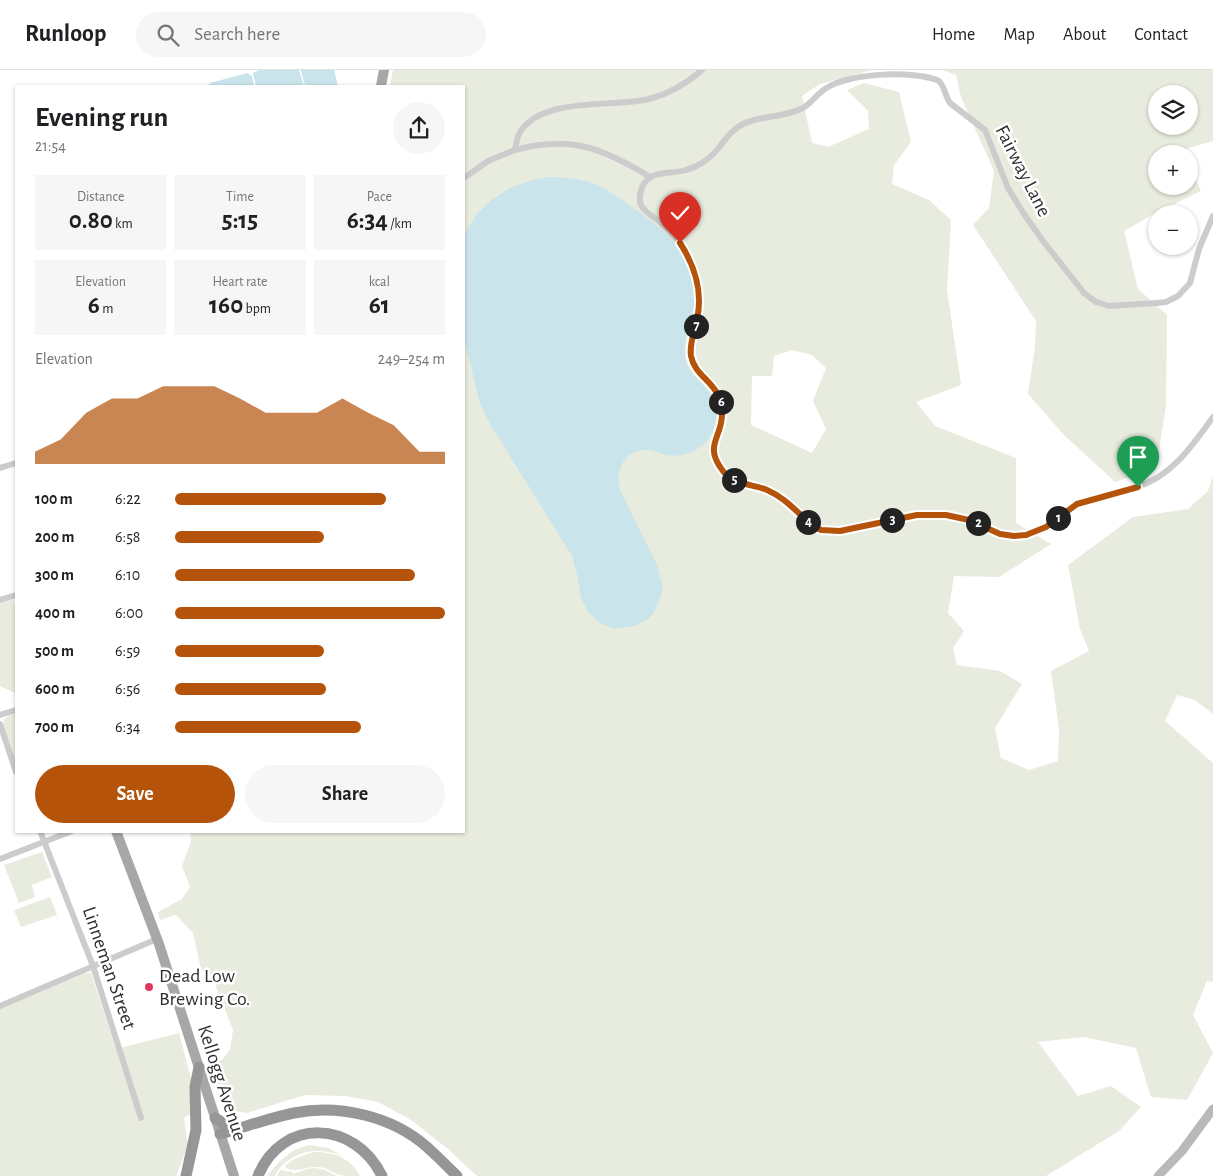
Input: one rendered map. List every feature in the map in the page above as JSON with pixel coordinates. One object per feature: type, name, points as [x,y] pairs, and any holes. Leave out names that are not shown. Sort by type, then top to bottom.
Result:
[{"type":"highway","points":[[186,1176],[196,1130],[195,1087],[198,1067]]},
{"type":"highway","points":[[220,1134],[304,1112],[329,1110],[355,1113],[382,1120],[404,1131],[426,1146],[457,1176]]},
{"type":"highway","points":[[215,1118],[237,1129]]},
{"type":"highway","points":[[258,1176],[268,1158],[285,1143],[299,1136],[322,1133],[338,1135],[358,1145],[374,1162],[382,1176]]},
{"type":"main road","points":[[380,85],[384,70]]},
{"type":"main road","name":"Kellogg Avenue","points":[[117,833],[158,939],[234,1176]]},
{"type":"street","points":[[515,150],[520,132],[540,114],[557,108],[648,99],[673,90],[702,70]]},
{"type":"street","name":"Fairway Lane","points":[[650,177],[693,168],[715,152],[735,128],[749,121],[803,108],[822,90],[837,82],[864,73],[909,72],[926,74],[939,82],[945,89],[946,97],[950,102],[985,130],[1008,188],[1024,214],[1043,242],[1084,293],[1096,302],[1110,306],[1156,303],[1166,302],[1178,296],[1190,283],[1199,249],[1213,216]]},
{"type":"street","points":[[465,177],[488,162],[515,150],[550,144],[578,145],[606,153],[650,177],[641,190],[641,204],[680,243],[692,264],[696,278],[699,304],[698,317],[691,341],[691,357],[700,373],[715,388],[721,402],[721,426],[713,447],[718,464],[727,476],[734,480],[755,485],[774,494],[821,530],[848,530],[899,518],[930,514],[969,520],[1006,536],[1026,535],[1046,527],[1077,504],[1138,487],[1159,477],[1177,463],[1213,417]]},
{"type":"street","points":[[0,468],[15,463]]},
{"type":"street","points":[[0,600],[15,597]]},
{"type":"street","points":[[0,715],[15,710]]},
{"type":"street","points":[[0,724],[15,769]]},
{"type":"street","name":"Linneman Street","points":[[41,833],[94,966],[141,1118]]},
{"type":"street","points":[[0,859],[67,833]]},
{"type":"street","points":[[0,1006],[158,939]]},
{"type":"street","points":[[1158,1176],[1182,1151],[1213,1109]]},
{"type":"shaded area","points":[[393,70],[872,70],[820,84],[802,96],[812,143],[828,147],[869,129],[868,111],[847,90],[864,83],[899,92],[911,142],[894,165],[892,184],[929,200],[951,220],[947,290],[961,385],[916,402],[935,426],[1016,458],[1016,523],[1051,544],[999,577],[954,576],[948,613],[964,631],[953,648],[957,665],[1000,671],[1022,684],[995,728],[1001,758],[1029,770],[1058,761],[1059,729],[1051,671],[1089,651],[1080,629],[1068,565],[1133,517],[1188,509],[1208,491],[1213,475],[1213,714],[1195,700],[1177,695],[1165,721],[1213,763],[1213,982],[1207,981],[1193,1015],[1213,1053],[1187,1100],[1151,1097],[1136,1048],[1084,1037],[1038,1042],[1078,1096],[1111,1086],[1141,1107],[1119,1131],[1046,1176],[477,1176],[448,1149],[411,1120],[378,1102],[345,1096],[305,1095],[247,1113],[229,1110],[207,1068],[223,1059],[230,1049],[233,1030],[212,976],[201,969],[193,933],[176,915],[160,920],[158,912],[182,899],[190,887],[182,866],[191,842],[190,833],[465,833],[465,85],[390,85]],"holes":[[[792,350],[812,355],[826,368],[813,401],[826,429],[812,453],[751,425],[752,376],[772,376],[774,356]]]},
{"type":"shaded area","points":[[943,70],[1213,70],[1213,141],[1198,145],[1148,145],[1148,195],[1193,195],[1172,205],[1148,205],[1148,217],[1124,231],[1138,289],[1167,315],[1166,406],[1156,469],[1115,482],[1064,435],[1028,394],[1035,347],[1036,321],[973,225],[989,208],[994,171],[961,97],[956,75]]},
{"type":"shaded area","points":[[13,599],[15,606],[15,693],[0,686],[0,603]]},
{"type":"shaded area","points":[[15,713],[15,760],[3,726],[4,719]]},
{"type":"shaded area","points":[[42,852],[52,877],[32,885],[35,897],[19,903],[4,865]]},
{"type":"shaded area","points":[[50,897],[57,915],[21,927],[14,910]]},
{"type":"shaded area","points":[[86,973],[91,973],[116,1049],[179,1033],[193,1086],[194,1112],[184,1118],[188,1145],[176,1176],[0,1176],[0,1009]]},
{"type":"shaded area","points":[[309,1145],[328,1148],[347,1159],[328,1152],[307,1152],[289,1160],[275,1176],[267,1176],[285,1156],[296,1149]]},
{"type":"shaded area","points":[[315,1152],[328,1153],[347,1160],[360,1176],[339,1175],[321,1167],[298,1170],[286,1168],[285,1166],[295,1159]]},
{"type":"shaded area","points":[[315,1168],[325,1170],[337,1176],[277,1176],[280,1170],[292,1172],[293,1174]]},
{"type":"water","points":[[259,70],[299,70],[304,85],[256,85],[253,73]]},
{"type":"water","points":[[301,70],[334,70],[338,85],[305,85]]},
{"type":"water","points":[[247,73],[252,76],[254,85],[208,85]]},
{"type":"water","points":[[547,177],[584,181],[595,184],[616,196],[644,215],[667,235],[684,258],[693,286],[694,303],[685,347],[686,362],[694,376],[715,401],[717,410],[716,420],[710,437],[699,448],[683,455],[675,456],[644,450],[636,452],[625,459],[619,471],[621,492],[657,565],[663,587],[654,612],[649,618],[635,626],[612,628],[600,623],[589,613],[581,598],[572,556],[490,424],[480,404],[465,342],[465,233],[476,215],[490,201],[510,188]]},
{"type":"place","name":"Dead Low Brewing Co.","points":[[149,987]]},
{"type":"route","points":[[680,243],[692,264],[699,292],[698,317],[690,348],[691,357],[700,373],[715,388],[721,402],[721,426],[713,447],[715,458],[727,476],[741,483],[755,485],[774,494],[815,527],[821,530],[840,531],[899,518],[930,514],[959,517],[1006,536],[1026,535],[1046,527],[1077,504],[1138,487]]}]
